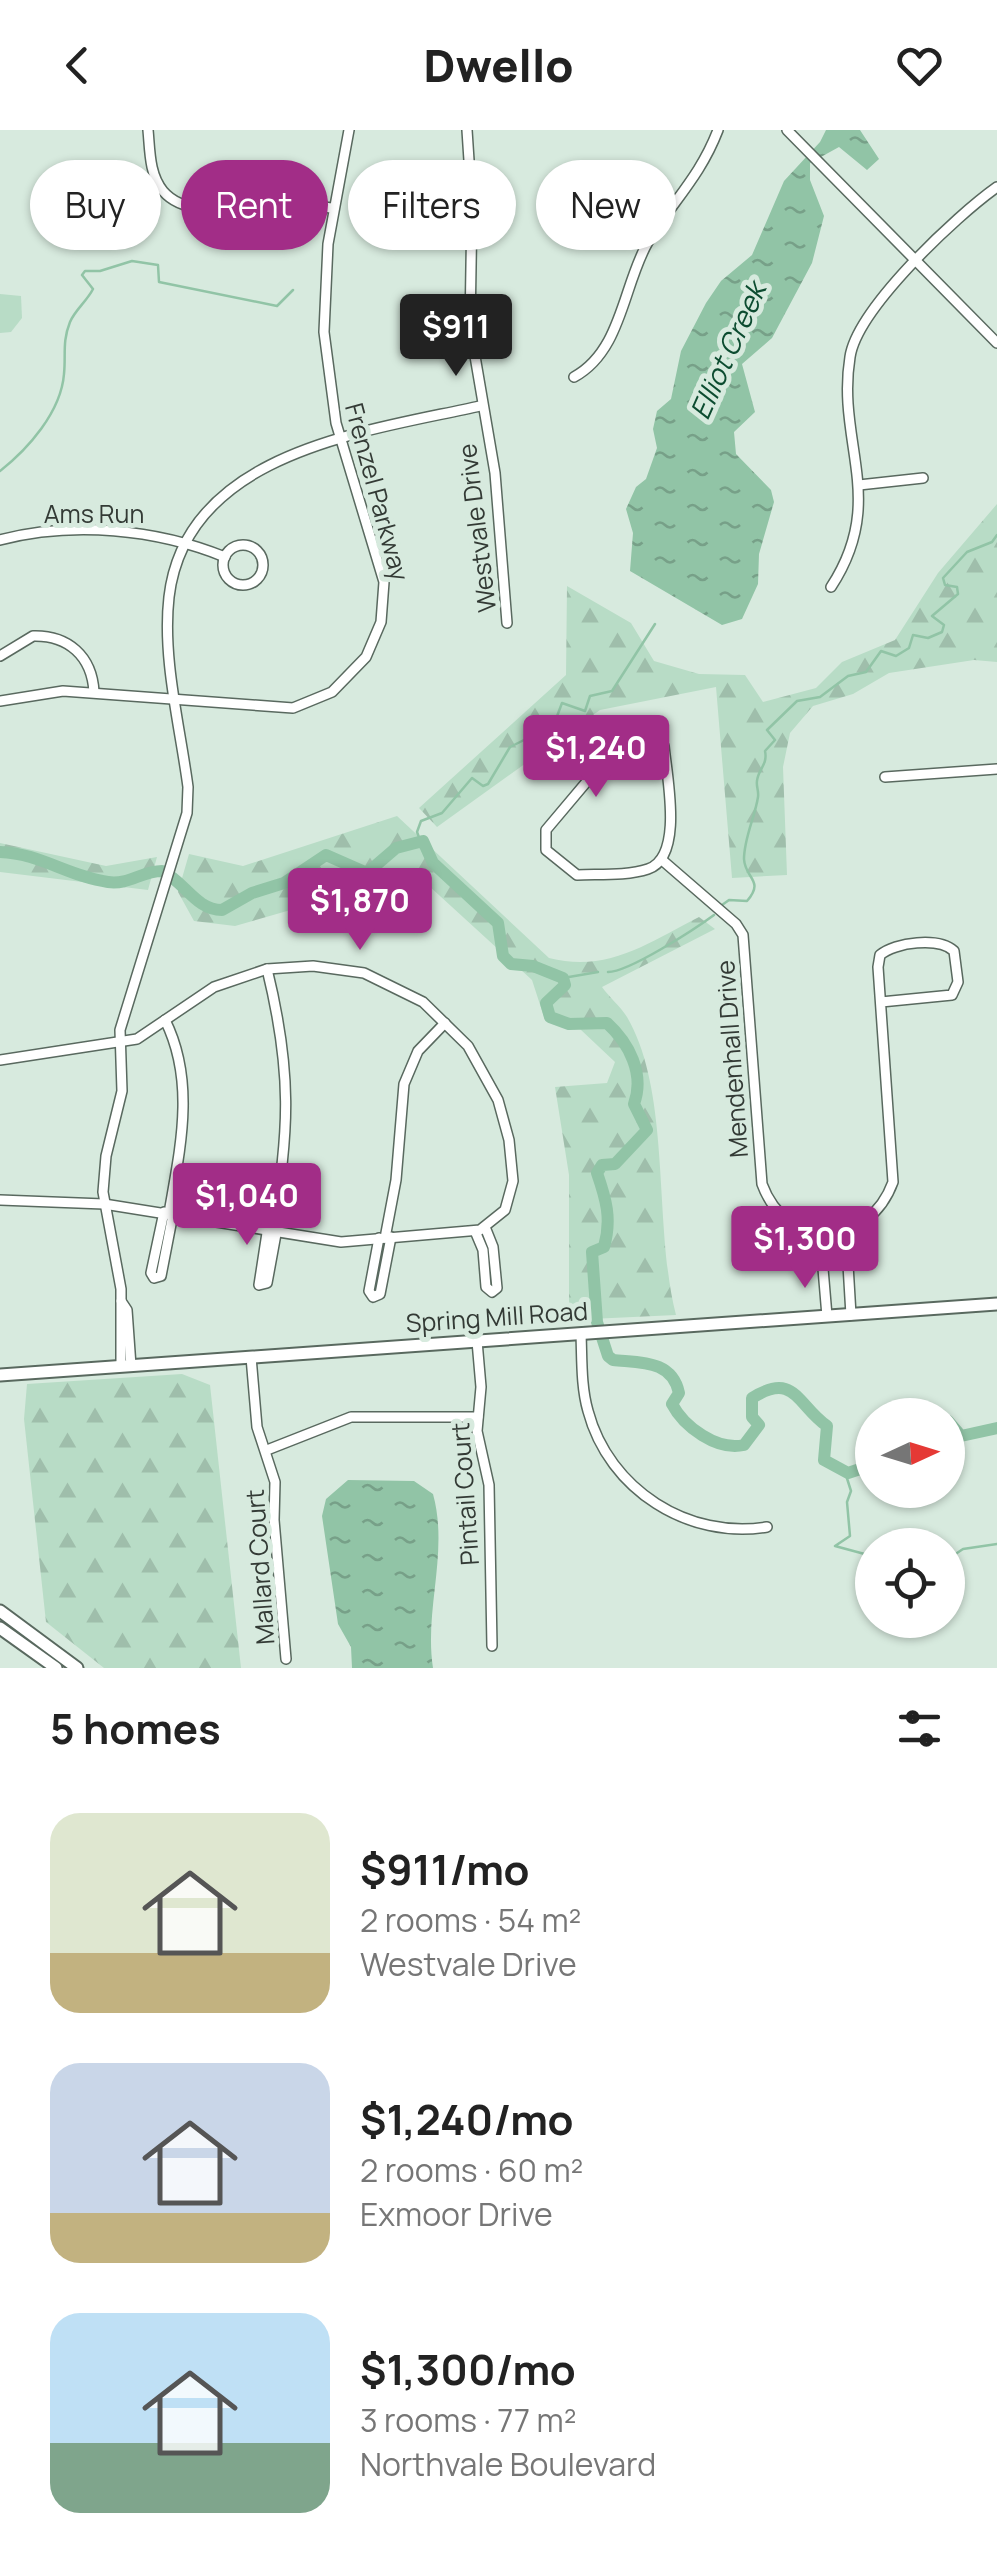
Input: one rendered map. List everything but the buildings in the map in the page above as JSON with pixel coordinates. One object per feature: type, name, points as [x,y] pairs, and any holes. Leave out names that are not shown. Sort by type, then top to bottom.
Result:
[{"type":"street","points":[[148,130],[154,177],[164,192],[180,204],[203,208],[292,202],[332,208]]},
{"type":"street","name":"Frenzel Parkway","points":[[0,701],[48,692],[94,692],[264,708],[305,705],[332,692],[366,657],[381,622],[384,582],[340,438],[324,317],[332,208],[349,130]]},
{"type":"street","name":"Westvale Drive","points":[[466,130],[472,206],[469,303],[480,406],[495,473],[508,622]]},
{"type":"street","points":[[574,377],[592,363],[618,320],[645,247],[695,180],[718,130]]},
{"type":"street","points":[[787,130],[997,343]]},
{"type":"street","points":[[831,587],[858,526],[859,485],[848,371],[853,342],[866,315],[997,187]]},
{"type":"street","points":[[126,1366],[103,1174],[122,1091],[118,1044],[177,848],[188,787],[168,618],[171,586],[188,542],[235,488],[299,450],[480,406]]},
{"type":"street","points":[[859,485],[923,478]]},
{"type":"street","name":"Ams Run","points":[[0,540],[34,534],[132,532],[188,542],[225,557]]},
{"type":"street","points":[[234,547],[254,548],[262,559],[261,572],[253,582],[235,583],[224,569],[225,557],[234,547]]},
{"type":"street","points":[[0,656],[33,636],[62,640],[84,658],[94,692]]},
{"type":"street","points":[[664,746],[670,842],[662,860],[639,871],[574,874],[546,850],[542,839],[612,752],[664,746]]},
{"type":"street","points":[[885,777],[997,769]]},
{"type":"street","name":"Mendenhall Drive","points":[[662,860],[740,930],[762,1184],[782,1218],[820,1233]]},
{"type":"street","points":[[826,1316],[820,1233],[846,1231],[876,1213],[893,1182],[881,1002],[879,961],[884,951],[940,943],[954,952],[958,982],[952,995],[881,1002]]},
{"type":"street","points":[[0,1060],[118,1044],[150,1034],[214,987],[266,969],[313,966],[364,973],[413,996],[468,1046],[491,1083],[506,1126],[512,1191],[505,1210],[480,1229],[325,1242],[104,1204],[0,1200]]},
{"type":"street","points":[[266,969],[282,1033],[288,1114],[267,1283],[259,1285],[271,1234]]},
{"type":"street","points":[[165,1020],[179,1054],[184,1108],[161,1276],[154,1278],[150,1273],[169,1213]]},
{"type":"street","points":[[385,1238],[369,1292],[373,1297],[380,1294],[404,1084],[418,1051],[445,1023]]},
{"type":"street","points":[[480,1229],[493,1247],[494,1291],[486,1287],[480,1229]]},
{"type":"street","points":[[846,1231],[852,1314]]},
{"type":"street","name":"Spring Mill Road","points":[[0,1375],[997,1304]]},
{"type":"street","points":[[587,1333],[589,1416],[598,1439],[624,1474],[663,1509],[695,1526],[718,1530],[768,1526]]},
{"type":"street","name":"Pintail Court","points":[[477,1341],[481,1388],[478,1442],[488,1475],[492,1646]]},
{"type":"street","name":"Mallard Court","points":[[250,1357],[257,1427],[276,1482],[274,1520],[286,1659]]},
{"type":"street","points":[[268,1450],[352,1417],[478,1416]]},
{"type":"street","points":[[0,1611],[77,1668]]},
{"type":"street","points":[[0,1628],[56,1668]]},
{"type":"green space","points":[[0,294],[21,296],[22,318],[11,332],[0,333]]},
{"type":"green space","points":[[997,504],[997,662],[974,660],[889,673],[853,694],[813,706],[790,733],[783,767],[787,875],[732,878],[716,687],[600,710],[437,827],[419,808],[566,675],[567,586],[631,623],[654,661],[699,674],[745,675],[763,702],[816,688],[842,662],[895,640],[938,573]]},
{"type":"green space","points":[[397,816],[549,958],[590,962],[609,958],[645,945],[699,917],[715,929],[602,987],[627,1017],[641,1048],[650,1084],[669,1280],[676,1315],[569,1320],[569,1175],[555,1087],[607,1083],[615,1062],[580,1029],[545,1020],[532,980],[417,875],[382,895],[301,907],[235,926],[194,921],[178,892],[189,854],[243,866]]},
{"type":"green space","points":[[0,843],[106,866],[157,857],[148,890],[0,872]]},
{"type":"green space","points":[[182,1374],[210,1385],[241,1668],[104,1668],[46,1622],[24,1419],[27,1384]]},
{"type":"water","name":"Elliot Creek","points":[[826,130],[860,130],[879,159],[867,170],[839,147],[810,163],[810,180],[824,216],[812,263],[772,338],[742,364],[755,412],[734,432],[736,454],[771,490],[774,502],[759,554],[758,584],[742,619],[722,625],[630,571],[633,533],[626,509],[636,487],[646,479],[657,448],[653,429],[657,411],[671,399],[681,351],[706,303],[721,281],[752,255],[784,181]]},
{"type":"water","points":[[348,1480],[414,1481],[433,1494],[438,1559],[431,1624],[433,1668],[352,1668],[351,1647],[338,1624],[322,1516],[326,1499]]},
{"type":"waterway","name":"Ams Run","points":[[0,471],[32,441],[57,402],[68,329],[93,289],[82,275],[85,271],[100,271],[132,261],[158,265],[159,282],[277,306],[293,290]]},
{"type":"waterway","points":[[722,905],[729,900],[747,901],[754,888],[744,851],[765,751],[775,740],[767,730],[797,701],[820,697],[848,676],[866,672],[881,651],[896,656],[909,648],[913,635],[928,638],[942,632],[944,625],[932,616],[958,594],[957,587],[945,585],[943,578],[967,552],[992,542],[997,535]]},
{"type":"waterway","points":[[420,840],[417,832],[421,821],[442,813],[472,778],[483,786],[488,784],[510,747],[526,739],[535,748],[545,748],[562,703],[585,711],[590,696],[612,691],[655,624]]},
{"type":"waterway","points":[[0,852],[28,856],[108,882],[162,871],[198,901],[222,910],[252,893],[284,883],[326,855],[367,873],[396,848],[423,841],[433,863],[498,923],[503,956],[511,964],[533,966],[563,978],[565,985],[546,1003],[550,1017],[569,1024],[607,1023],[633,1060],[638,1082],[634,1104],[647,1130],[615,1164],[602,1165],[597,1173],[608,1227],[604,1247],[592,1252],[597,1322],[608,1356],[654,1365],[670,1374],[679,1393],[672,1404],[677,1413],[693,1429],[723,1444],[744,1445],[759,1425],[752,1417],[752,1398],[766,1391],[787,1389],[827,1426],[824,1460],[848,1473],[855,1471]]},
{"type":"waterway","points":[[608,972],[646,958],[714,915]]},
{"type":"waterway","points":[[563,978],[598,972]]},
{"type":"waterway","points":[[965,1435],[997,1428]]},
{"type":"waterway","points":[[845,1472],[851,1491],[847,1502],[850,1536],[835,1546],[855,1551]]},
{"type":"waterway","points":[[965,1549],[997,1544]]}]
